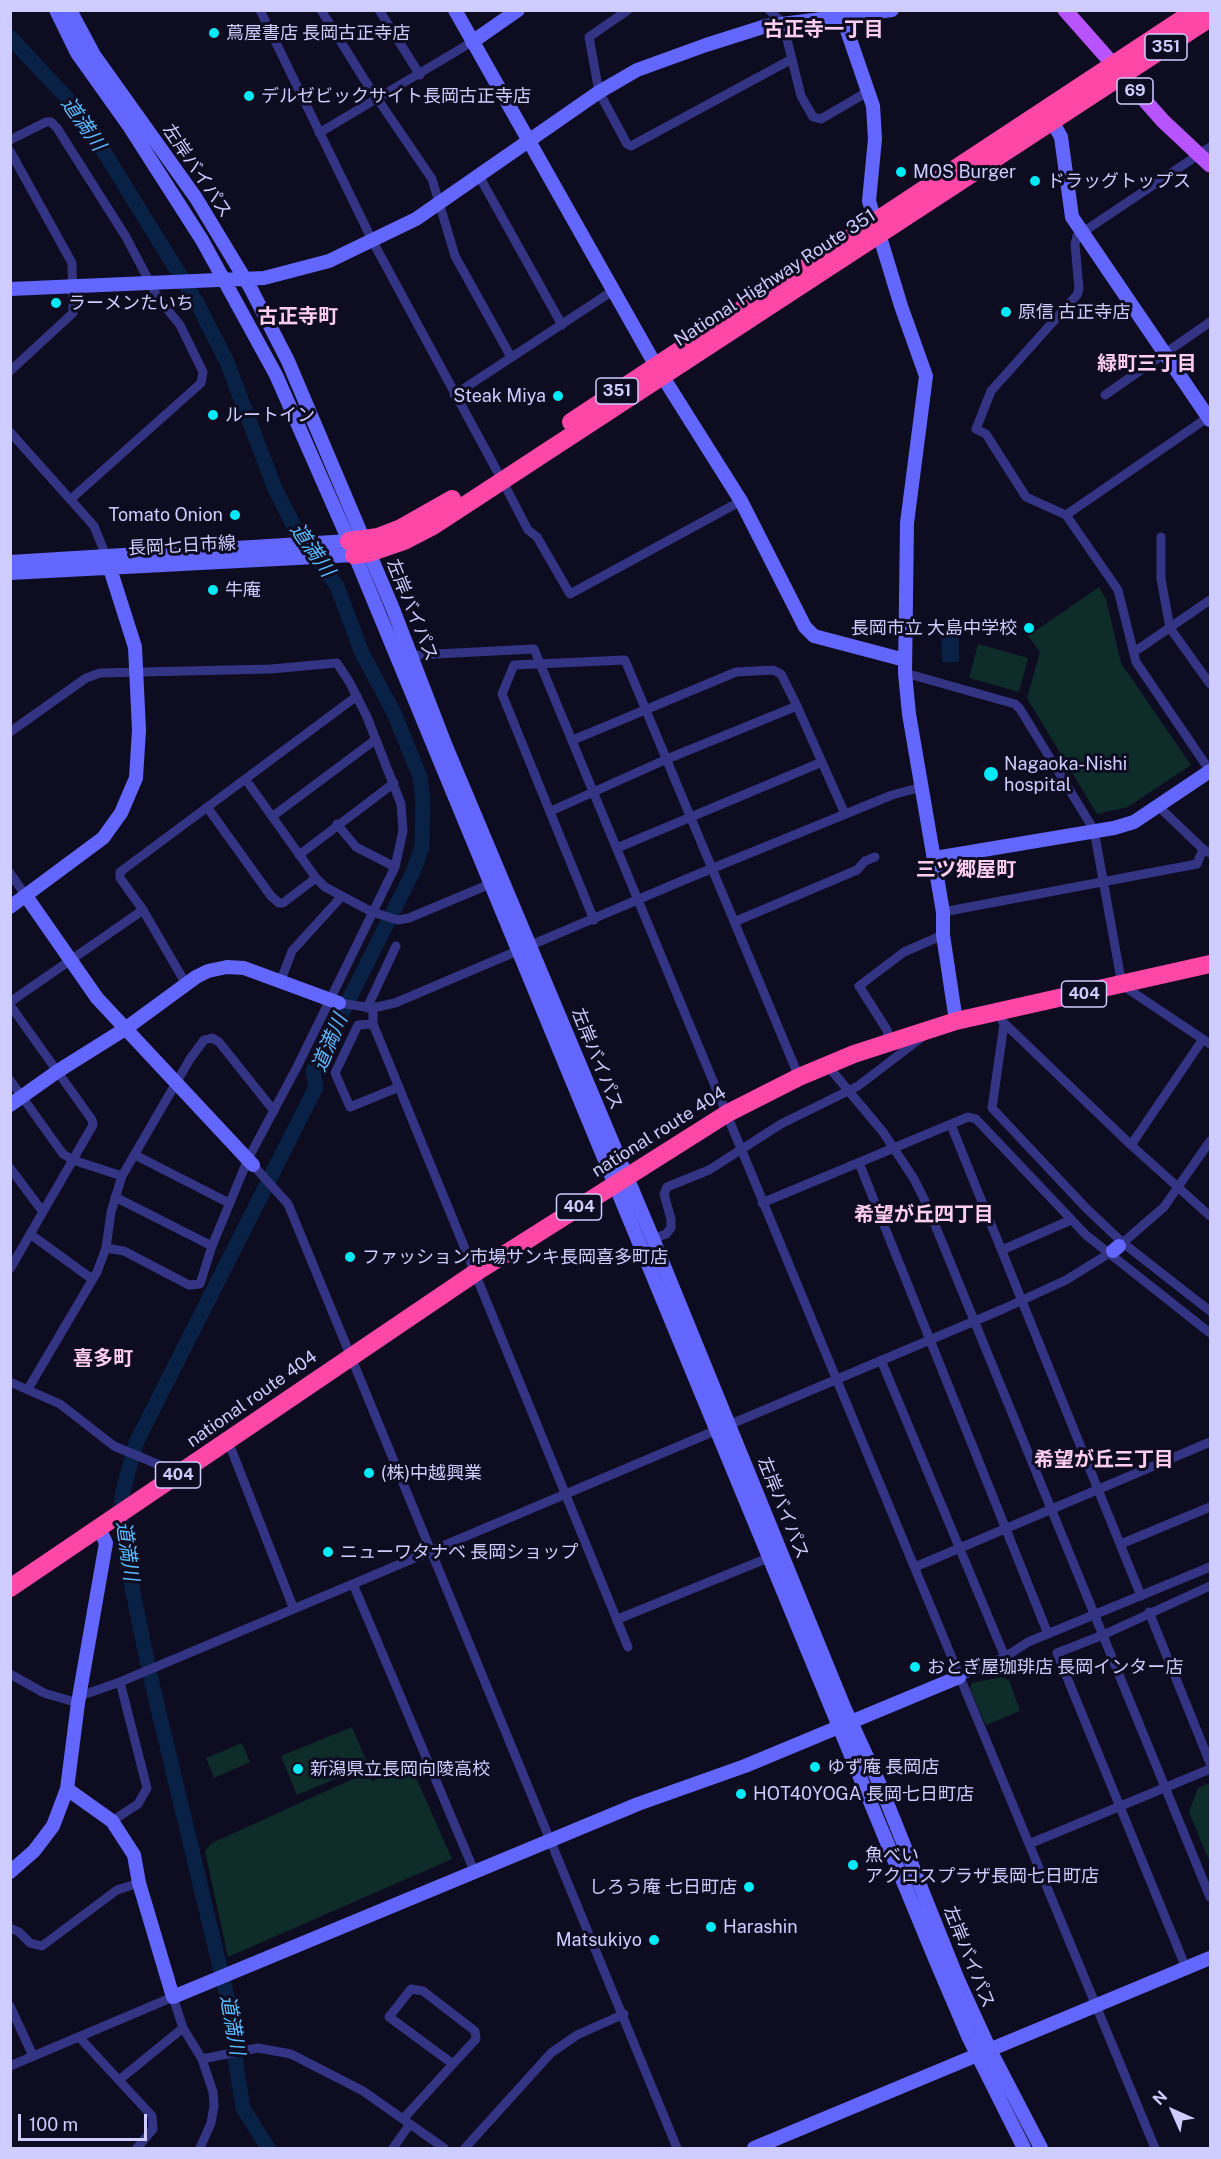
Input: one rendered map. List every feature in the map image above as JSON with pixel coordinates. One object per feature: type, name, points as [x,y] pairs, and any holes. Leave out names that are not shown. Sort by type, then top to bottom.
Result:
[{"type":"highway","name":"National Highway Route 351","points":[[877,227],[1052,121],[1196,10]]},
{"type":"highway","name":"National Highway Route 351","points":[[359,547],[418,534],[500,476],[1117,70],[1210,18]]},
{"type":"highway","name":"national route 404","points":[[10,1588],[475,1273],[728,1113],[827,1065],[956,1021],[1000,1019],[1172,971],[1210,964]]},
{"type":"main road","name":"69","points":[[1065,10],[1163,122],[1204,151],[1210,165]]},
{"type":"street","name":"左岸バイパス","points":[[56,10],[77,52],[129,126],[226,280],[276,375],[359,547],[445,744],[524,949],[846,1724],[958,1980],[984,2052],[1024,2148]]},
{"type":"street","name":"左岸バイパス","points":[[70,10],[85,39],[116,86],[196,198],[245,279],[292,371],[490,884],[524,949]]},
{"type":"street","points":[[260,10],[373,242],[454,395],[528,530],[537,537],[570,594],[741,501]]},
{"type":"street","points":[[321,10],[432,179],[461,269],[511,357]]},
{"type":"street","points":[[379,10],[420,75]]},
{"type":"street","points":[[455,10],[659,371],[741,501],[805,627],[814,636],[1015,704],[1094,830],[1122,985],[1207,1041],[1131,1145]]},
{"type":"street","points":[[319,133],[420,75],[518,10]]},
{"type":"street","points":[[628,10],[589,37],[599,92],[627,144],[631,146],[792,59]]},
{"type":"street","points":[[769,10],[783,23],[801,96],[813,117],[821,119],[869,91]]},
{"type":"street","points":[[10,289],[203,282],[245,279],[306,268],[400,229],[441,203],[618,79],[664,59],[783,23],[842,13],[892,10]]},
{"type":"street","points":[[842,13],[873,106],[875,139],[869,193],[901,306],[925,367],[927,384],[913,465],[907,523],[905,666],[909,714],[935,858],[943,912],[943,935],[956,1021]]},
{"type":"street","points":[[116,86],[111,92],[125,112],[129,126]]},
{"type":"street","points":[[1052,121],[1061,137],[1070,212],[1081,234],[1210,418],[1066,515]]},
{"type":"street","points":[[10,140],[51,122],[71,146],[165,309],[180,325],[203,372],[201,383],[71,499]]},
{"type":"street","points":[[10,151],[72,263],[74,313],[10,371]]},
{"type":"street","points":[[935,858],[1134,822],[1210,771],[1136,662],[1118,590],[1066,515],[1026,497],[986,434],[976,429],[991,391],[1077,295],[1079,289],[1075,244],[1081,234],[1204,151]]},
{"type":"street","points":[[479,176],[562,325]]},
{"type":"street","points":[[454,395],[614,290]]},
{"type":"street","points":[[1105,395],[1210,322]]},
{"type":"street","points":[[10,432],[94,526],[108,562],[131,627],[138,672],[139,766],[126,802],[103,838],[10,906]]},
{"type":"street","points":[[1161,537],[1161,579],[1170,628],[1210,684]]},
{"type":"street","name":"長岡七日市線","points":[[10,573],[286,546],[323,544],[359,547]]},
{"type":"street","name":"長岡七日市線","points":[[10,562],[295,559],[331,557],[359,547]]},
{"type":"street","points":[[1133,651],[1210,600]]},
{"type":"street","points":[[416,655],[534,649],[728,1113],[740,1151],[837,1378],[1155,2148]]},
{"type":"street","points":[[594,920],[502,694],[514,665],[625,660],[799,1077]]},
{"type":"street","points":[[10,732],[86,678],[100,673],[271,669],[336,663],[357,696],[401,804],[403,831],[395,867],[334,1001],[274,1111],[229,1203],[200,1284],[195,1286],[124,1251],[106,1248]]},
{"type":"street","points":[[573,740],[744,670],[773,670],[781,674],[797,705],[845,814]]},
{"type":"street","points":[[186,984],[143,910],[120,879],[120,872],[357,696]]},
{"type":"street","points":[[551,811],[667,759],[797,705]]},
{"type":"street","points":[[273,816],[375,740]]},
{"type":"street","points":[[617,848],[822,762]]},
{"type":"street","points":[[246,780],[316,878],[342,896],[375,913],[398,920],[409,918],[490,884]]},
{"type":"street","points":[[299,855],[394,783]]},
{"type":"street","points":[[10,1105],[208,971],[227,967],[244,968],[334,1001],[367,1008],[395,1003],[845,814],[898,793],[922,787]]},
{"type":"street","points":[[207,807],[275,900],[283,903],[316,878]]},
{"type":"street","points":[[943,912],[1197,864],[1207,851],[1159,807]]},
{"type":"street","points":[[337,824],[356,848],[395,867]]},
{"type":"street","points":[[734,922],[857,870],[865,861],[875,856]]},
{"type":"street","points":[[10,873],[97,998],[273,1185],[288,1204],[329,1307],[352,1355],[550,1842],[624,2014],[677,2148]]},
{"type":"street","points":[[281,980],[292,951],[342,896]]},
{"type":"street","points":[[10,1269],[93,1125],[92,1120],[10,1004],[70,959],[143,910]]},
{"type":"street","points":[[890,1043],[886,1030],[859,986],[904,952],[943,935]]},
{"type":"street","points":[[396,946],[367,1008],[628,1647]]},
{"type":"street","points":[[1000,1019],[1131,1145],[1210,1216]]},
{"type":"street","points":[[1000,1019],[992,1108],[1087,1209],[1116,1248],[1210,1333]]},
{"type":"street","points":[[373,1024],[358,1025],[335,1073],[350,1107],[399,1087]]},
{"type":"street","points":[[653,1239],[666,1234],[671,1228],[664,1194],[667,1187],[709,1170],[781,1124],[850,1090],[930,1031]]},
{"type":"street","points":[[28,1389],[92,1279],[106,1248],[122,1176],[204,1040],[212,1038],[219,1042],[274,1111]]},
{"type":"street","points":[[827,1065],[850,1090],[894,1148],[926,1203],[1210,1898]]},
{"type":"street","points":[[10,1080],[63,1154],[73,1160],[122,1176]]},
{"type":"street","points":[[762,1203],[968,1117],[976,1119],[1071,1220],[1210,1311]]},
{"type":"street","points":[[951,1125],[1142,1596]]},
{"type":"street","points":[[10,1674],[44,1693],[79,1700],[293,1607],[567,1494],[1022,1300],[1066,1280],[1116,1248],[1150,1221],[1179,1189],[1210,1140]]},
{"type":"street","points":[[135,1155],[229,1203]]},
{"type":"street","points":[[859,1163],[1048,1634]]},
{"type":"street","points":[[10,1168],[43,1212]]},
{"type":"street","name":"左岸バイパス","points":[[620,1180],[653,1239],[723,1427],[768,1558],[846,1724]]},
{"type":"street","points":[[116,1197],[212,1246]]},
{"type":"street","points":[[1002,1250],[1071,1220]]},
{"type":"street","points":[[30,1234],[92,1279]]},
{"type":"street","points":[[881,1360],[1005,1657]]},
{"type":"street","points":[[10,1382],[60,1404],[106,1441],[169,1468],[176,1476]]},
{"type":"street","points":[[228,1441],[293,1607]]},
{"type":"street","points":[[915,1567],[1210,1442]]},
{"type":"street","points":[[1121,1544],[1210,1507]]},
{"type":"street","points":[[10,1872],[34,1851],[53,1826],[67,1789],[79,1700],[106,1543],[104,1526]]},
{"type":"street","points":[[618,1619],[768,1558]]},
{"type":"street","points":[[10,2066],[638,1804],[745,1766],[959,1677],[1005,1657],[1048,1634],[1210,1567]]},
{"type":"street","points":[[353,1584],[475,1873]]},
{"type":"street","points":[[1186,1968],[1057,1653],[1103,1635],[1210,1586]]},
{"type":"street","points":[[1149,1612],[1210,1763]]},
{"type":"street","points":[[112,1821],[138,1804],[147,1788],[120,1682]]},
{"type":"street","points":[[1029,1844],[1210,1769]]},
{"type":"street","points":[[67,1789],[112,1821],[134,1855],[139,1883],[183,2028],[202,2059],[213,2092],[214,2106],[211,2123],[200,2148]]},
{"type":"street","points":[[10,1928],[19,1932],[30,1944],[42,1946],[101,1900],[117,1890],[139,1883]]},
{"type":"street","points":[[754,2148],[1210,1958]]},
{"type":"street","points":[[393,2148],[407,2122],[476,2039],[475,2031],[423,1990],[411,1989],[389,2017],[453,2064]]},
{"type":"street","points":[[10,2006],[33,2056]]},
{"type":"street","points":[[465,2148],[551,2053],[577,2035],[624,2014]]},
{"type":"street","points":[[119,2080],[183,2028]]},
{"type":"street","points":[[80,2037],[146,2109],[154,2122],[153,2129],[137,2148]]},
{"type":"street","points":[[202,2059],[258,2048],[281,2051],[348,2082],[444,2148]]},
{"type":"street","name":"左岸バイパス","points":[[984,2052],[1041,2148]]},
{"type":"green space","points":[[1099,587],[1106,599],[1121,663],[1191,765],[1128,807],[1097,814],[1027,698],[1040,652],[1028,636]]},
{"type":"green space","points":[[978,644],[1028,658],[1019,692],[969,678]]},
{"type":"green space","points":[[1002,1677],[1009,1680],[1020,1711],[986,1725],[970,1689],[972,1683]]},
{"type":"green space","points":[[352,1727],[368,1765],[297,1795],[281,1756]]},
{"type":"green space","points":[[242,1743],[250,1762],[214,1778],[206,1758]]},
{"type":"green space","points":[[410,1764],[452,1859],[228,1957],[205,1851],[212,1843],[368,1772],[372,1781]]},
{"type":"green space","points":[[1210,1783],[1210,1863],[1189,1812],[1198,1788]]},
{"type":"water","points":[[959,629],[959,662],[942,662],[941,630]]},
{"type":"waterway","name":"道満川","points":[[10,37],[78,110],[196,301],[227,362],[275,489],[297,532],[337,586],[362,653],[394,713],[420,777],[423,800],[422,847],[413,872],[313,1071],[316,1087],[136,1443],[122,1495],[121,1533],[150,1675],[235,2030],[236,2064],[243,2108],[268,2148]]},
{"type":"place","name":"蔦屋書店 長岡古正寺店","points":[[214,33]]},
{"type":"place","name":"デルゼビックサイト長岡古正寺店","points":[[249,96]]},
{"type":"place","name":"MOS Burger","points":[[901,172]]},
{"type":"place","name":"ドラッグトップス","points":[[1035,181]]},
{"type":"place","name":"ラーメンたいち","points":[[56,303]]},
{"type":"place","name":"原信 古正寺店","points":[[1006,312]]},
{"type":"place","name":"Steak Miya","points":[[558,396]]},
{"type":"place","name":"ルートイン","points":[[213,415]]},
{"type":"place","name":"Tomato Onion","points":[[235,515]]},
{"type":"place","name":"牛庵","points":[[213,590]]},
{"type":"place","name":"長岡市立 大島中学校","points":[[1029,628]]},
{"type":"place","name":"Nagaoka-Nishi hospital","points":[[991,774]]},
{"type":"place","name":"ファッション市場サンキ長岡喜多町店","points":[[350,1257]]},
{"type":"place","name":"(株)中越興業","points":[[369,1473]]},
{"type":"place","name":"ニューワタナベ 長岡ショップ","points":[[328,1552]]},
{"type":"place","name":"おとぎ屋珈琲店 長岡インター店","points":[[915,1667]]},
{"type":"place","name":"ゆず庵 長岡店","points":[[815,1767]]},
{"type":"place","name":"新潟県立長岡向陵高校","points":[[298,1769]]},
{"type":"place","name":"HOT40YOGA 長岡七日町店","points":[[741,1794]]},
{"type":"place","name":"魚べい アクロスプラザ長岡七日町店","points":[[853,1865]]},
{"type":"place","name":"しろう庵 七日町店","points":[[749,1887]]},
{"type":"place","name":"Harashin","points":[[711,1927]]},
{"type":"place","name":"Matsukiyo","points":[[654,1940]]},
{"type":"district","name":"古正寺一丁目","points":[[824,30]]},
{"type":"district","name":"古正寺町","points":[[298,317]]},
{"type":"district","name":"緑町三丁目","points":[[1147,364]]},
{"type":"district","name":"三ツ郷屋町","points":[[966,870]]},
{"type":"district","name":"希望が丘四丁目","points":[[924,1215]]},
{"type":"district","name":"喜多町","points":[[103,1359]]},
{"type":"district","name":"希望が丘三丁目","points":[[1104,1460]]}]
